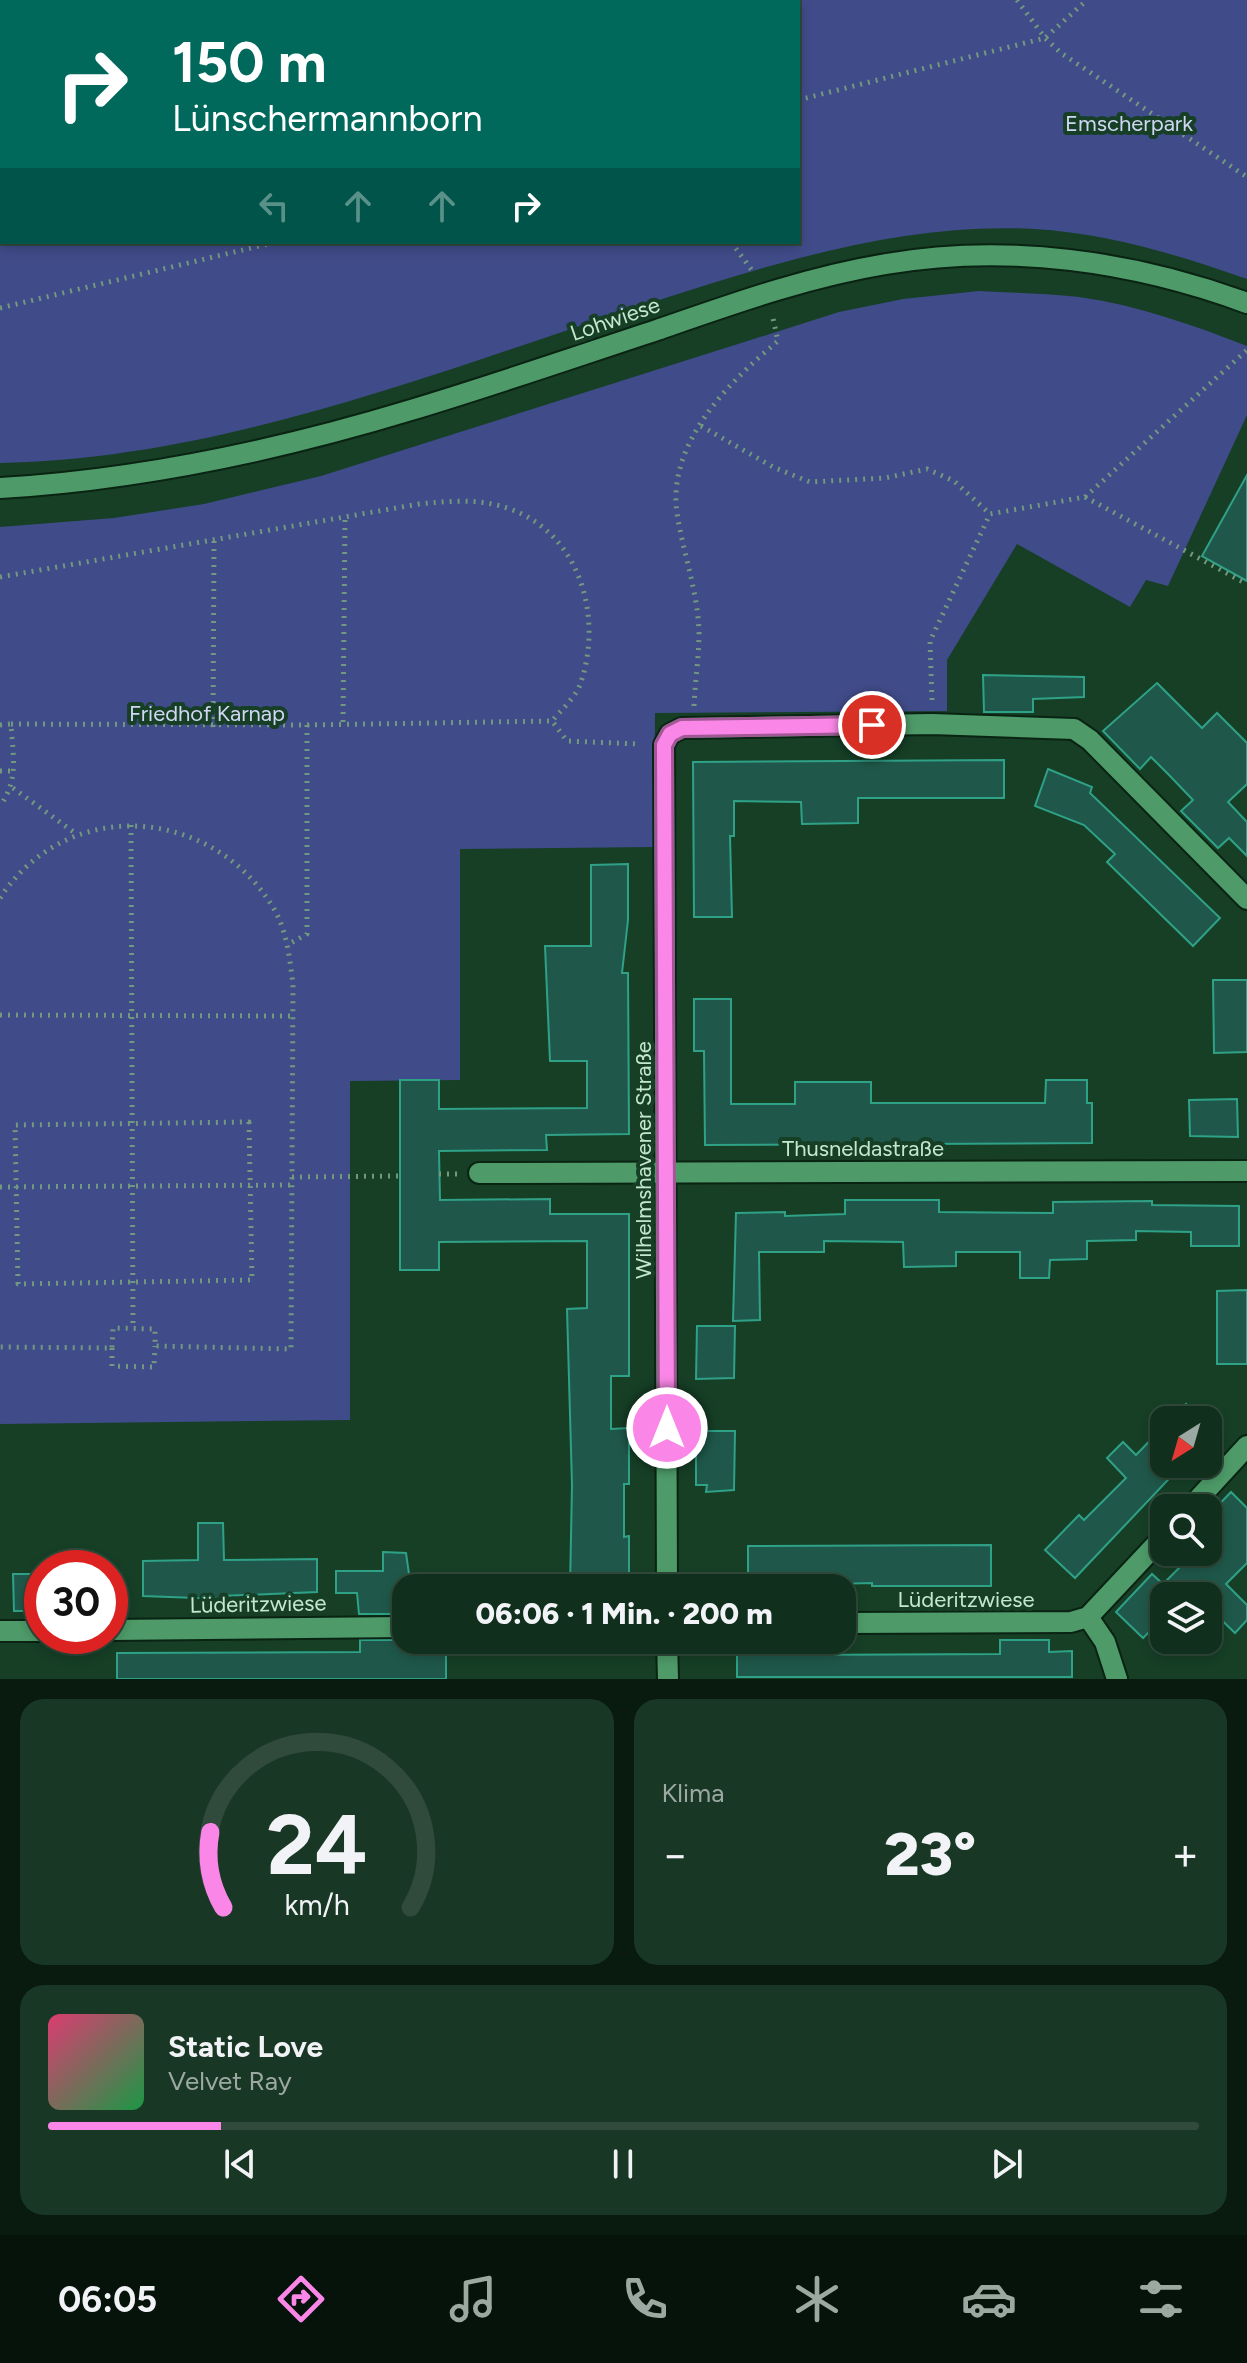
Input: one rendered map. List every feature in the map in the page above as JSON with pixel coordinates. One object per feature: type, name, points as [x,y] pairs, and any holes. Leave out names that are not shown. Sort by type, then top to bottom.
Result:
[{"type":"street","name":"Lohwiese","points":[[0,488],[108,478],[210,460],[348,427],[540,369],[768,292],[887,264],[982,256],[1091,260],[1201,286],[1247,303]]},
{"type":"street","points":[[667,740],[693,728],[932,724],[1074,729],[1090,740],[1247,899]]},
{"type":"street","name":"Wilhelmshavener Straße","points":[[667,740],[667,1574]]},
{"type":"street","name":"Thusneldastraße","points":[[479,1173],[1247,1171]]},
{"type":"street","points":[[1203,1494],[1247,1446]]},
{"type":"street","points":[[1117,1679],[1105,1642],[1088,1617],[1150,1551]]},
{"type":"street","name":"Lüderitzwiese","points":[[856,1623],[1071,1622],[1088,1617]]},
{"type":"street","name":"Lüderitzwiese","points":[[128,1630],[392,1627]]},
{"type":"street","points":[[0,1631],[24,1631]]},
{"type":"street","points":[[667,1654],[668,1679]]},
{"type":"path","points":[[1017,0],[1045,38],[1092,76],[1247,177]]},
{"type":"path","points":[[800,99],[1045,38],[1087,0]]},
{"type":"path","points":[[0,308],[268,244]]},
{"type":"path","points":[[693,728],[699,632],[692,580],[676,511],[676,487],[683,461],[701,426],[732,383],[778,341],[768,292],[732,244]]},
{"type":"path","points":[[990,514],[1085,497],[1247,350]]},
{"type":"path","points":[[701,426],[773,467],[810,482],[885,478],[927,469],[954,481],[990,514]]},
{"type":"path","points":[[1085,497],[1247,584]]},
{"type":"path","points":[[0,577],[466,500],[511,509],[547,531],[576,565],[589,604],[589,647],[581,685],[552,721]]},
{"type":"path","points":[[932,724],[930,641],[990,514]]},
{"type":"path","points":[[343,722],[345,519]]},
{"type":"path","points":[[213,727],[214,541]]},
{"type":"path","points":[[0,725],[213,727],[343,722],[552,721]]},
{"type":"path","points":[[552,721],[567,741],[667,740]]},
{"type":"path","points":[[0,806],[13,788],[11,724]]},
{"type":"path","points":[[287,945],[307,934],[307,725]]},
{"type":"path","points":[[0,771],[13,771]]},
{"type":"path","points":[[13,788],[75,833]]},
{"type":"path","points":[[131,825],[133,1328]]},
{"type":"path","points":[[0,898],[23,870],[75,833],[131,825],[180,835],[218,851],[251,878],[275,910],[287,945],[293,985],[291,1349],[155,1346]]},
{"type":"path","points":[[0,1015],[292,1016]]},
{"type":"path","points":[[133,1122],[249,1122],[252,1280],[18,1284],[15,1125],[133,1122]]},
{"type":"path","points":[[292,1177],[400,1176]]},
{"type":"path","points":[[0,1187],[293,1185]]},
{"type":"path","points":[[113,1328],[155,1329],[155,1346],[154,1367],[112,1366],[113,1328]]},
{"type":"path","points":[[0,1347],[112,1348]]},
{"type":"green space","name":"Emscherpark","points":[[800,0],[1247,0],[1247,279],[1142,246],[1061,231],[986,228],[890,238],[748,272],[333,406],[168,446],[84,458],[0,463],[0,244],[800,244]]},
{"type":"green space","name":"Friedhof Karnap","points":[[979,291],[1079,297],[1122,305],[1247,346],[1247,415],[1168,586],[1146,580],[1130,607],[1017,544],[947,660],[947,711],[655,713],[654,847],[460,849],[460,1080],[350,1081],[350,1420],[0,1424],[0,527],[114,518],[204,504],[321,476],[839,312],[903,299]]},
{"type":"building","points":[[1247,475],[1247,581],[1202,556]]},
{"type":"building","points":[[983,675],[1084,677],[1084,697],[1033,699],[1033,712],[984,712]]},
{"type":"building","points":[[1157,683],[1202,728],[1217,713],[1247,743],[1247,784],[1228,802],[1247,822],[1247,856],[1229,838],[1218,848],[1181,811],[1193,800],[1169,775],[1151,757],[1140,769],[1103,731]]},
{"type":"building","points":[[1004,760],[1004,798],[858,798],[858,823],[802,824],[801,802],[734,801],[734,836],[730,836],[732,917],[694,917],[693,762]]},
{"type":"building","points":[[1048,769],[1092,787],[1090,793],[1220,918],[1193,946],[1107,862],[1115,854],[1084,825],[1035,806]]},
{"type":"building","points":[[628,864],[628,920],[622,973],[628,973],[629,1134],[546,1135],[547,1150],[439,1151],[440,1200],[550,1199],[550,1214],[629,1214],[629,1376],[611,1376],[611,1429],[629,1428],[629,1484],[624,1484],[624,1537],[629,1536],[629,1574],[570,1574],[572,1485],[567,1309],[587,1308],[587,1241],[439,1242],[439,1270],[400,1270],[400,1080],[439,1080],[439,1109],[587,1108],[587,1061],[550,1061],[545,946],[591,946],[591,865]]},
{"type":"building","points":[[1213,980],[1247,980],[1247,1052],[1214,1053]]},
{"type":"building","points":[[694,999],[731,999],[731,1104],[795,1104],[795,1082],[871,1082],[871,1103],[1045,1103],[1046,1080],[1087,1080],[1087,1103],[1092,1103],[1092,1143],[705,1145],[704,1051],[694,1051]]},
{"type":"building","points":[[1237,1099],[1238,1137],[1190,1136],[1189,1100]]},
{"type":"building","points":[[845,1200],[939,1200],[939,1212],[1053,1213],[1053,1202],[1152,1201],[1152,1205],[1239,1206],[1239,1246],[1191,1246],[1191,1232],[1136,1231],[1136,1240],[1087,1241],[1087,1259],[1050,1260],[1049,1278],[1020,1278],[1020,1252],[956,1252],[956,1266],[904,1267],[903,1242],[824,1241],[824,1252],[759,1252],[760,1320],[733,1321],[736,1213],[785,1212],[785,1216],[845,1214]]},
{"type":"building","points":[[1247,1290],[1247,1364],[1217,1364],[1217,1291]]},
{"type":"building","points":[[697,1326],[735,1326],[734,1378],[696,1379]]},
{"type":"building","points":[[696,1431],[735,1431],[734,1490],[706,1492],[707,1485],[696,1485]]},
{"type":"building","points":[[1150,1440],[1150,1478],[1170,1478],[1155,1494],[1150,1494],[1150,1499],[1075,1578],[1045,1550],[1079,1515],[1084,1520],[1126,1478],[1107,1458],[1123,1442],[1136,1455]]},
{"type":"building","points":[[1231,1492],[1247,1508],[1247,1563],[1226,1584],[1247,1605],[1247,1620],[1235,1633],[1222,1620],[1222,1582],[1165,1582],[1181,1566],[1222,1566],[1222,1501]]},
{"type":"building","points":[[198,1523],[223,1523],[224,1560],[317,1559],[317,1592],[222,1596],[223,1599],[143,1596],[143,1561],[198,1560]]},
{"type":"building","points":[[991,1545],[991,1586],[872,1586],[872,1583],[856,1583],[856,1574],[748,1574],[748,1546]]},
{"type":"building","points":[[383,1552],[406,1553],[409,1574],[392,1574],[392,1614],[359,1614],[357,1593],[336,1593],[336,1571],[383,1571]]},
{"type":"building","points":[[13,1574],[24,1574],[24,1611],[14,1611]]},
{"type":"building","points":[[1152,1574],[1161,1582],[1150,1582],[1150,1631],[1143,1638],[1116,1612]]},
{"type":"building","points":[[360,1640],[392,1640],[392,1654],[446,1654],[446,1679],[117,1679],[117,1654],[360,1652]]},
{"type":"building","points":[[1000,1640],[1049,1640],[1049,1652],[1072,1651],[1072,1677],[737,1677],[737,1654],[1000,1654]]},
{"type":"route","points":[[667,1428],[664,745],[670,734],[682,728],[872,725]]}]
